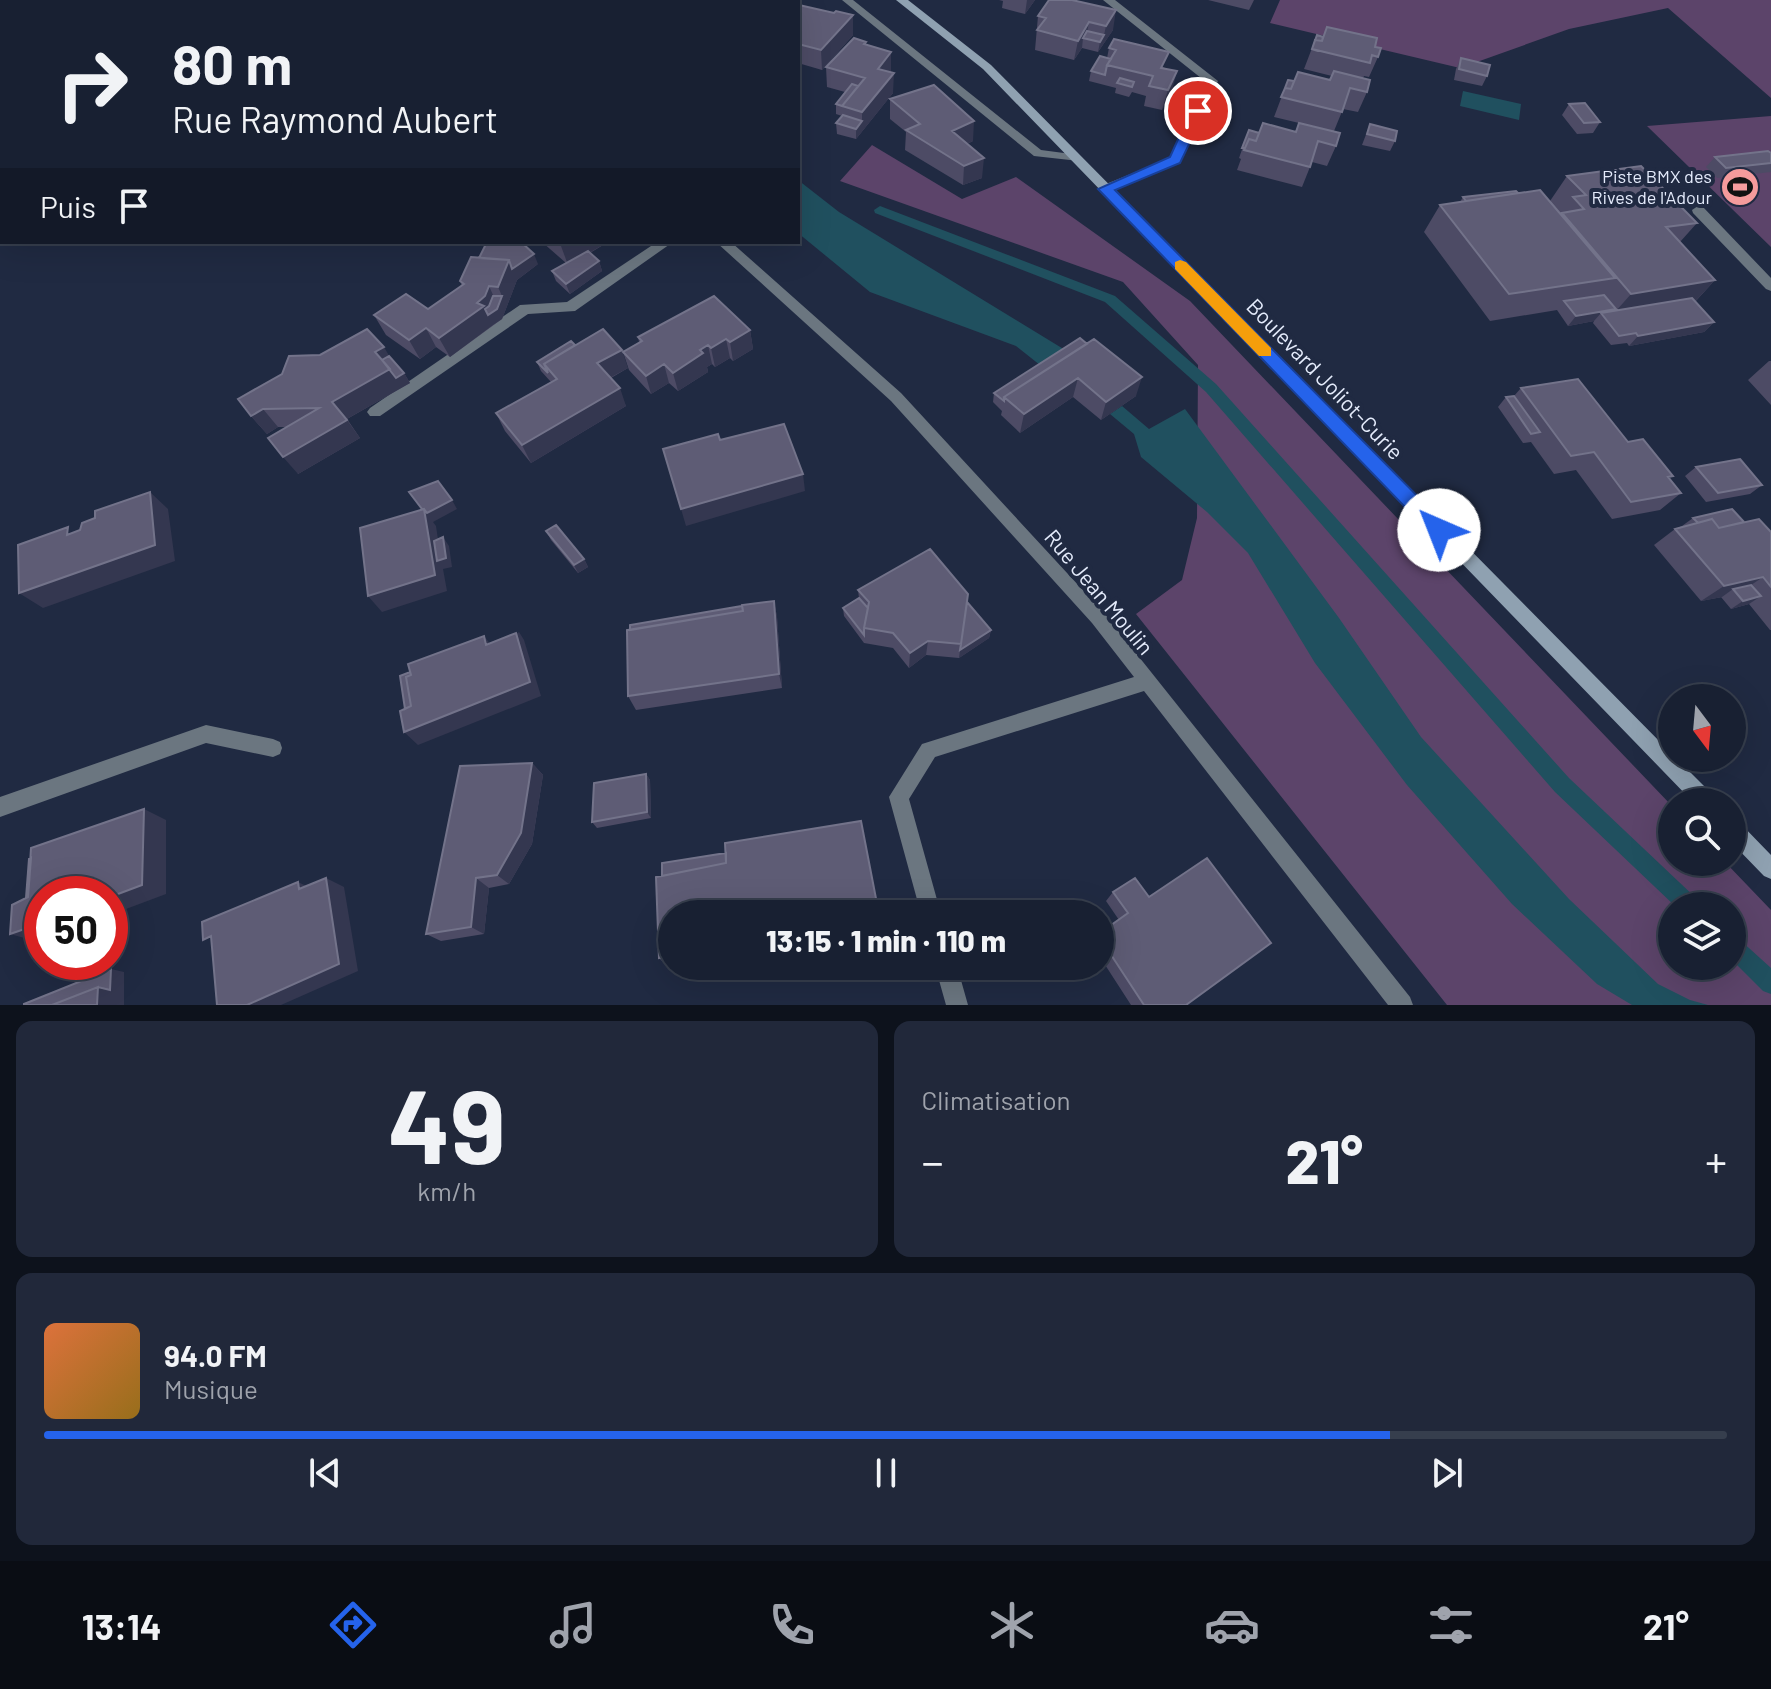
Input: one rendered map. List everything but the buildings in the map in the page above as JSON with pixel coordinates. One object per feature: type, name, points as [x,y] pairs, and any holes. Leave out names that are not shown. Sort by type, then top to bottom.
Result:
[{"type":"main road","name":"Boulevard Joliot-Curie","points":[[901,0],[987,67],[1692,788]]},
{"type":"main road","points":[[1746,843],[1771,868]]},
{"type":"street","points":[[847,0],[1038,153],[1075,158]]},
{"type":"street","points":[[1105,189],[1175,160],[1212,81],[1108,0]]},
{"type":"street","points":[[1698,210],[1771,286]]},
{"type":"street","points":[[375,412],[525,309],[570,307],[663,244]]},
{"type":"street","name":"Rue Jean Moulin","points":[[725,244],[896,397],[1098,618],[1402,1005]]},
{"type":"street","points":[[927,900],[899,797],[929,750],[1146,682]]},
{"type":"street","points":[[0,807],[206,734],[273,748]]},
{"type":"street","points":[[950,980],[957,1005]]},
{"type":"shaded area","points":[[1280,0],[1771,0],[1771,98],[1668,8],[1569,29],[1460,68],[1270,23]]},
{"type":"shaded area","name":"Piste BMX des Rives de l'Adour","points":[[1771,116],[1771,247],[1647,126]]},
{"type":"shaded area","points":[[872,145],[962,199],[1016,177],[1190,301],[1658,791],[1658,876],[1738,876],[1771,910],[1771,1005],[1447,1005],[1136,614],[1182,580],[1197,518],[1198,365],[1123,282],[840,181]]},
{"type":"water","points":[[1463,91],[1521,104],[1519,120],[1460,106]]},
{"type":"water","points":[[800,182],[839,212],[1070,353],[1045,369],[1016,346],[870,292],[800,235]]},
{"type":"water","points":[[1122,406],[1149,429],[1185,409],[1339,618],[1421,737],[1569,899],[1658,984],[1708,1005],[1632,1005],[1597,984],[1512,904],[1407,785],[1315,663],[1248,553],[1207,512],[1141,457],[1134,434],[1110,414]]},
{"type":"waterway","points":[[880,210],[1110,299],[1211,388],[1562,785],[1675,892]]},
{"type":"waterway","points":[[1746,959],[1771,983]]},
{"type":"slow traffic","points":[[1180,265],[1265,352]]},
{"type":"place","name":"Piste BMX des Rives de l'Adour","points":[[1740,187]]},
{"type":"route","points":[[1198,111],[1175,160],[1105,189],[1439,530]]}]
